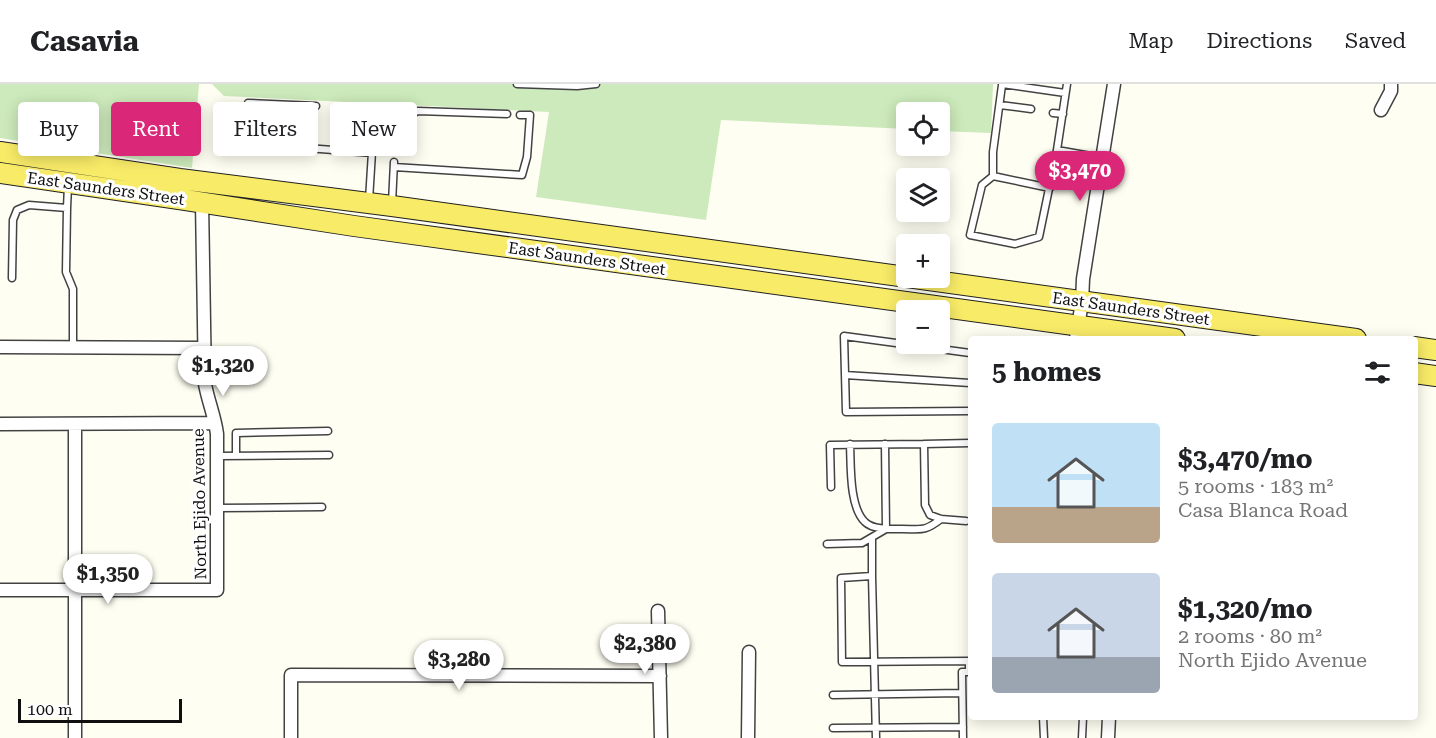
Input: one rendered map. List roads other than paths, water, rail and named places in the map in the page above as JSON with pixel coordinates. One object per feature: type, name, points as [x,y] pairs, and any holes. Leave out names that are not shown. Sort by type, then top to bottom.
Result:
[{"type":"main road","name":"East Saunders Street","points":[[0,152],[180,179],[392,206],[1334,336]]},
{"type":"main road","name":"East Saunders Street","points":[[0,173],[1077,332],[1133,336]]},
{"type":"main road","points":[[202,202],[209,194],[421,222],[474,218]]},
{"type":"main road","points":[[1418,374],[1436,376]]},
{"type":"street","points":[[1077,332],[1083,279],[1114,84]]},
{"type":"street","points":[[1381,110],[1391,91],[1391,84]]},
{"type":"street","name":"North Ejido Avenue","points":[[75,590],[217,590],[217,456],[215,423],[206,384],[202,202]]},
{"type":"street","points":[[0,347],[205,348]]},
{"type":"street","points":[[0,424],[215,423]]},
{"type":"street","points":[[75,424],[75,738]]},
{"type":"street","points":[[0,590],[75,590]]},
{"type":"street","points":[[658,611],[661,738]]},
{"type":"street","points":[[748,738],[749,652]]},
{"type":"street","points":[[291,738],[291,675],[660,676]]},
{"type":"street","points":[[1108,738],[1109,720]]},
{"type":"lane","points":[[517,84],[577,86],[596,84]]},
{"type":"lane","points":[[993,176],[993,152],[1002,84],[1065,93]]},
{"type":"lane","points":[[993,176],[982,185],[970,235],[1015,244],[1039,237],[1057,150],[1066,84]]},
{"type":"lane","points":[[1000,105],[1031,109]]},
{"type":"lane","points":[[417,111],[507,114]]},
{"type":"lane","points":[[1053,113],[1063,114]]},
{"type":"lane","points":[[392,206],[394,164],[522,175],[527,157],[530,115],[520,115]]},
{"type":"lane","points":[[1057,150],[1102,158]]},
{"type":"lane","points":[[369,203],[373,156]]},
{"type":"lane","points":[[993,176],[1050,188]]},
{"type":"lane","points":[[69,183],[66,272],[73,289],[73,347]]},
{"type":"lane","points":[[12,278],[13,220],[17,210],[29,205],[67,208]]},
{"type":"lane","points":[[968,353],[844,336],[846,412],[968,411]]},
{"type":"lane","points":[[845,375],[968,383]]},
{"type":"lane","points":[[236,456],[236,433],[328,431]]},
{"type":"lane","points":[[831,487],[830,445],[968,443]]},
{"type":"lane","points":[[850,444],[851,482],[859,513],[866,524],[886,529],[928,529],[941,519]]},
{"type":"lane","points":[[885,444],[886,529]]},
{"type":"lane","points":[[924,444],[925,505],[930,514],[941,519],[966,521]]},
{"type":"lane","points":[[217,456],[329,455]]},
{"type":"lane","points":[[217,508],[322,507]]},
{"type":"lane","points":[[827,544],[862,543],[886,529]]},
{"type":"lane","points":[[872,538],[876,738]]},
{"type":"lane","points":[[872,576],[841,578],[842,662],[968,661]]},
{"type":"lane","points":[[963,738],[962,672],[968,672]]},
{"type":"lane","points":[[833,695],[962,693]]},
{"type":"lane","points":[[1043,720],[1044,738]]},
{"type":"lane","points":[[1082,738],[1083,720]]},
{"type":"lane","points":[[832,728],[963,727]]}]
